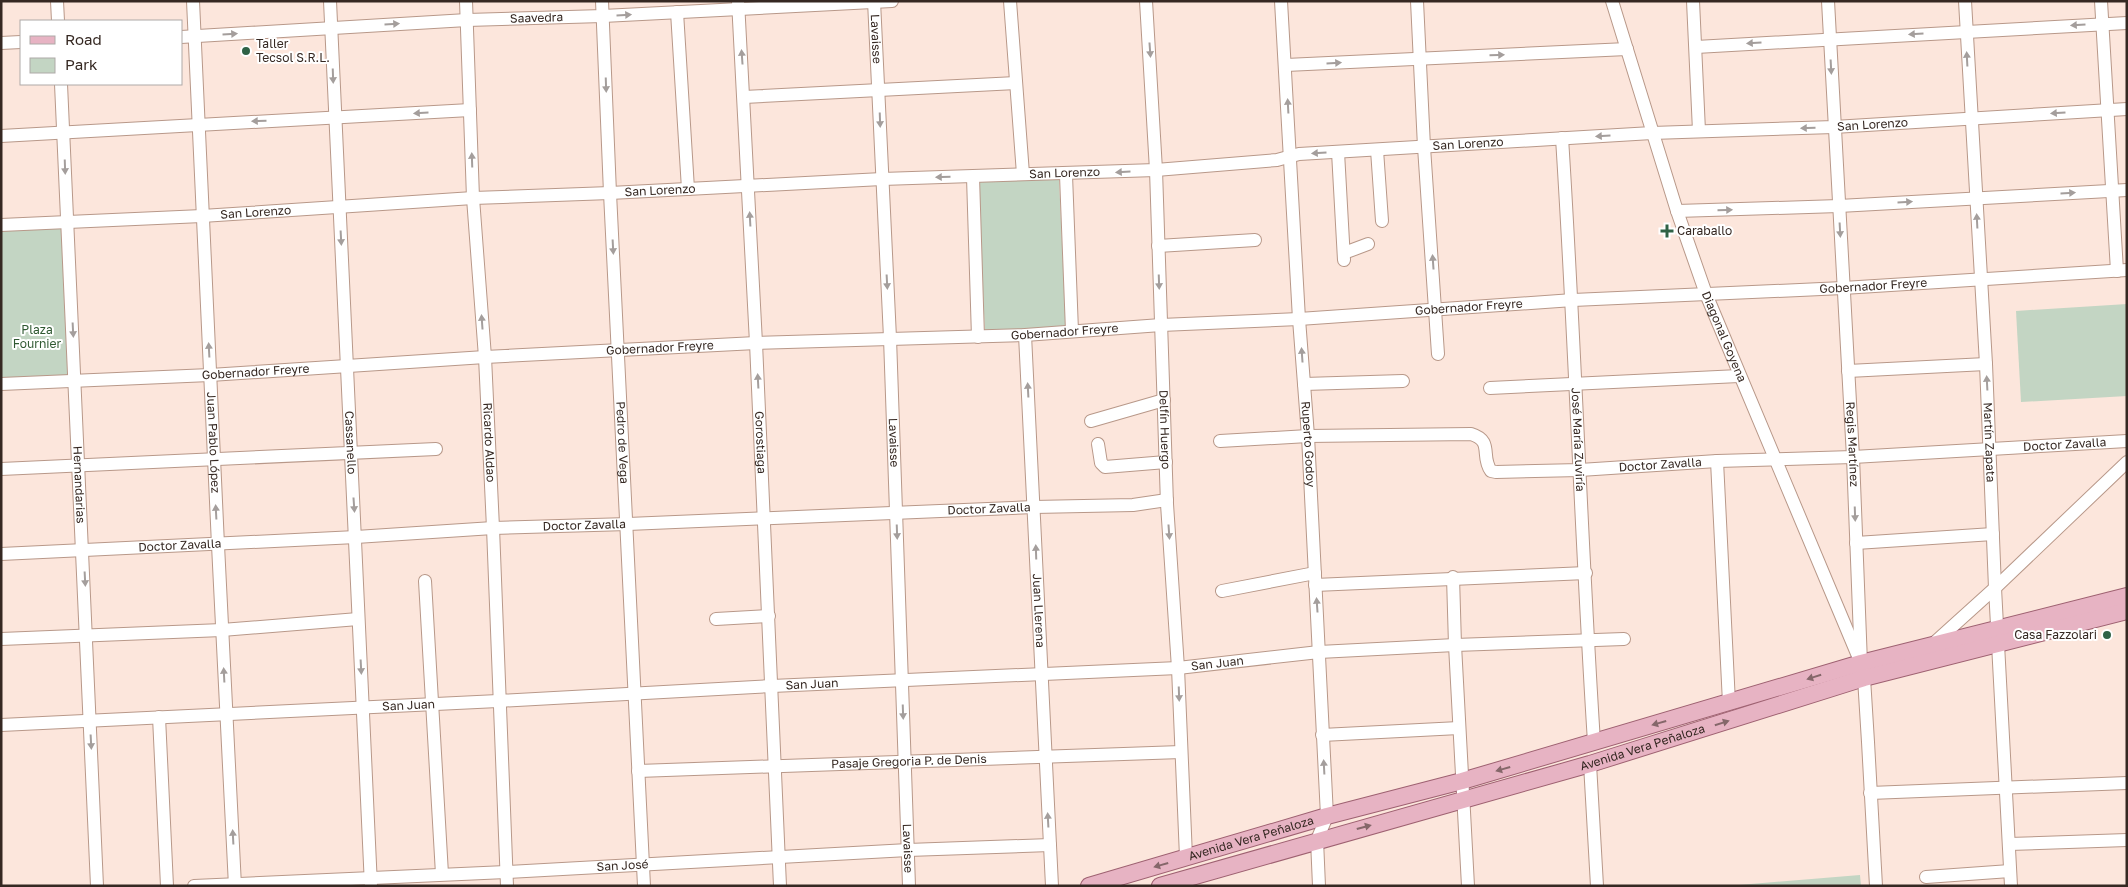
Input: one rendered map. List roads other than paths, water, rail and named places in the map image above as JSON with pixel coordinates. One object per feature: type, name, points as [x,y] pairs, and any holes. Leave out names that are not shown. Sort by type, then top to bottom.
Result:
[{"type":"main road","points":[[1998,636],[2127,596]]},
{"type":"main road","name":"Avenida Vera Peñaloza","points":[[1089,886],[1327,816],[1462,781],[1729,703],[1998,636],[2127,611]]},
{"type":"main road","name":"Avenida Vera Peñaloza","points":[[1160,886],[1185,882],[1317,840],[1590,764],[1933,644],[1998,636]]},
{"type":"street","points":[[57,1],[58,20]]},
{"type":"street","name":"Juan Pablo López","points":[[193,1],[235,885]]},
{"type":"street","name":"Cassanello","points":[[330,1],[371,881]]},
{"type":"street","name":"Ricardo Aldao","points":[[466,1],[473,198],[485,358],[493,528],[498,701],[507,886]]},
{"type":"street","name":"Pedro de Vega","points":[[602,1],[644,886]]},
{"type":"street","name":"Saavedra","points":[[182,37],[467,20],[677,12],[738,5],[892,1]]},
{"type":"street","points":[[1010,1],[1023,174]]},
{"type":"street","name":"Delfín Huergo","points":[[1146,1],[1156,170],[1167,500],[1178,668],[1186,857]]},
{"type":"street","name":"Ruperto Godoy","points":[[1281,1],[1320,652],[1322,735],[1327,816],[1317,840],[1319,886]]},
{"type":"street","points":[[1418,1],[1424,147],[1438,354]]},
{"type":"street","name":"Diagonal Goyena","points":[[1612,1],[1677,211],[1706,294],[1863,670]]},
{"type":"street","points":[[1693,1],[1699,131]]},
{"type":"street","name":"Regis Martínez","points":[[1828,1],[1876,886]]},
{"type":"street","name":"Martín Zapata","points":[[1965,1],[1970,119],[1986,364],[1995,588],[2011,886]]},
{"type":"street","points":[[2101,1],[2112,191],[2122,271]]},
{"type":"street","name":"Lavaisse","points":[[874,2],[890,338],[909,886]]},
{"type":"street","name":"Gorostiaga","points":[[738,5],[756,343],[780,886]]},
{"type":"street","points":[[677,12],[688,189]]},
{"type":"street","points":[[1696,47],[2127,23]]},
{"type":"street","points":[[1,43],[20,42]]},
{"type":"street","points":[[1286,65],[1627,50]]},
{"type":"street","points":[[744,97],[1016,83]]},
{"type":"street","name":"Hernandarias","points":[[61,85],[88,635],[97,886]]},
{"type":"street","name":"San Lorenzo","points":[[1,225],[202,216],[473,198],[882,179],[1023,174],[1066,175],[1277,160],[1299,154],[1652,133],[1834,127],[2127,109]]},
{"type":"street","points":[[1,136],[470,110]]},
{"type":"street","name":"José María Zuviría","points":[[1562,138],[1573,300],[1594,742]]},
{"type":"street","points":[[1377,150],[1382,221]]},
{"type":"street","points":[[1338,152],[1344,257],[1368,244]]},
{"type":"street","points":[[1066,175],[1072,331]]},
{"type":"street","points":[[973,177],[978,337]]},
{"type":"street","points":[[1677,211],[1839,206],[2127,190]]},
{"type":"street","points":[[1158,246],[1255,240]]},
{"type":"street","name":"Gobernador Freyre","points":[[1,384],[210,375],[756,343],[1025,335],[1573,300],[1843,288],[2122,271]]},
{"type":"street","name":"Juan Llerena","points":[[1025,335],[1052,886]]},
{"type":"street","points":[[1848,371],[1986,364]]},
{"type":"street","points":[[1490,388],[1739,376]]},
{"type":"street","points":[[1304,384],[1403,381]]},
{"type":"street","points":[[1092,421],[1164,400]]},
{"type":"street","name":"Doctor Zavalla","points":[[1220,441],[1308,436],[1471,434],[1480,436],[1485,444],[1488,467],[1491,471],[1580,470],[1717,461],[1990,450],[2127,441]]},
{"type":"street","points":[[1098,444],[1101,463],[1105,467],[1166,462]]},
{"type":"street","points":[[1,469],[436,449]]},
{"type":"street","points":[[1717,461],[1729,703]]},
{"type":"street","points":[[1933,644],[1995,588],[2127,462]]},
{"type":"street","name":"Doctor Zavalla","points":[[1,554],[356,538],[493,528],[1034,507],[1132,505],[1167,500]]},
{"type":"street","points":[[1856,543],[1993,534]]},
{"type":"street","points":[[1222,591],[1315,579],[1586,573]]},
{"type":"street","points":[[1453,577],[1468,886]]},
{"type":"street","points":[[425,581],[442,874]]},
{"type":"street","points":[[716,619],[769,616]]},
{"type":"street","points":[[1,639],[222,630],[358,619]]},
{"type":"street","name":"San Juan","points":[[1,725],[772,686],[1041,676],[1178,668],[1320,652],[1455,645],[1624,640]]},
{"type":"street","points":[[159,718],[167,886]]},
{"type":"street","points":[[1322,735],[1459,728]]},
{"type":"street","name":"Pasaje Gregoria P. de Denis","points":[[638,771],[1181,752]]},
{"type":"street","points":[[1590,764],[1597,886]]},
{"type":"street","points":[[1870,793],[2127,783]]},
{"type":"street","points":[[2009,844],[2127,840]]},
{"type":"street","name":"San José","points":[[194,886],[371,881],[442,874],[908,850],[1050,845]]},
{"type":"street","points":[[1926,877],[2010,871]]},
{"type":"place","name":"Taller Tecsol S.R.L.","points":[[246,51]]},
{"type":"place","name":"Caraballo","points":[[1667,231]]},
{"type":"place","name":"Casa Fazzolari","points":[[2107,635]]},
{"type":"park label","name":"Plaza Fournier","points":[[37,337]]}]
